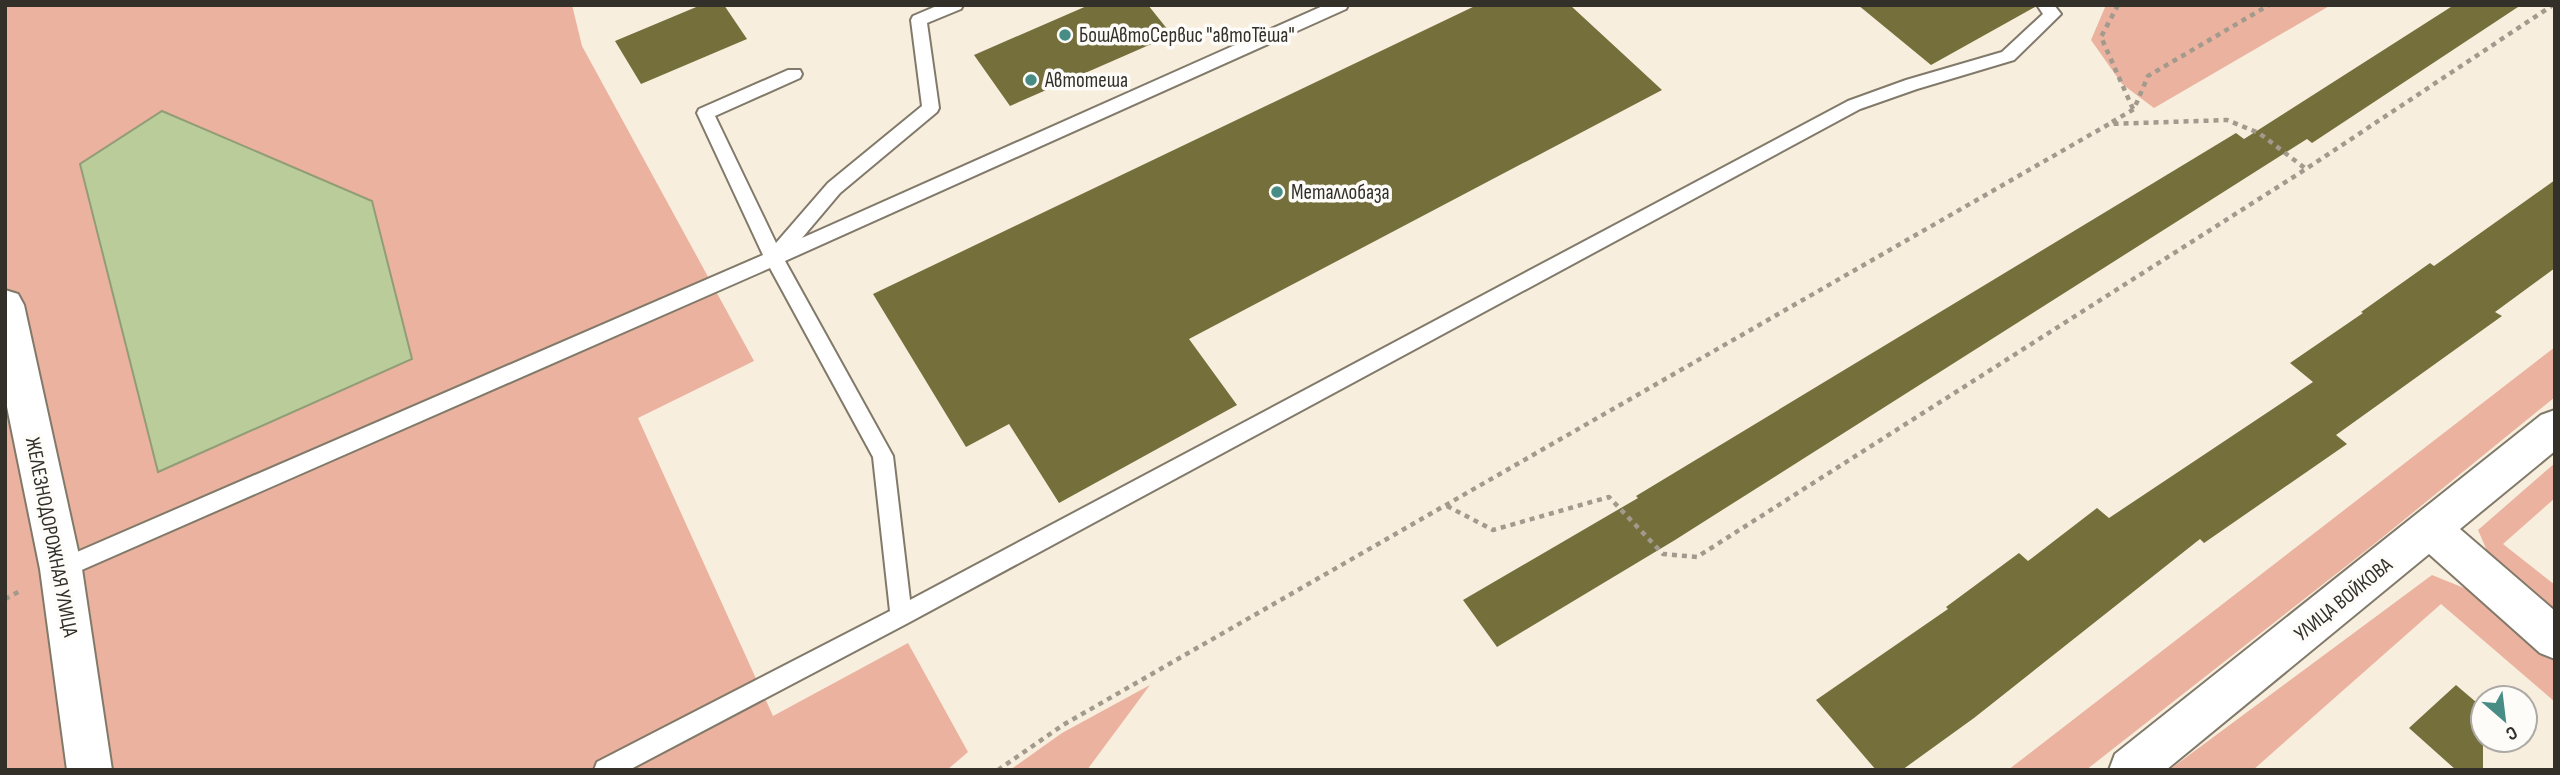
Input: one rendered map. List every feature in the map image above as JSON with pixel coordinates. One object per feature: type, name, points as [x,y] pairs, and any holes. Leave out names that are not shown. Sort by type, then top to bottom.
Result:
[{"type":"street","name":"ЖЕЛЕЗНОДОРОЖНАЯ УЛИЦА","points":[[5,305],[61,569],[90,770]]},
{"type":"street","name":"УЛИЦА ВОЙКОВА","points":[[2131,770],[2555,427]]},
{"type":"street","points":[[2431,528],[2555,639]]},
{"type":"lane","points":[[774,258],[834,188],[931,108],[919,20],[955,5]]},
{"type":"lane","points":[[61,569],[774,258],[1339,5]]},
{"type":"lane","points":[[605,770],[901,616],[1854,105],[1912,83],[2008,56],[2053,14],[2045,5]]},
{"type":"lane","points":[[794,74],[705,114],[774,258],[883,456],[901,616]]},
{"type":"path","points":[[2118,5],[2101,37],[2134,109]]},
{"type":"path","points":[[998,770],[1063,725],[2134,109],[2148,76],[2269,5]]},
{"type":"path","points":[[1446,506],[1493,530],[1609,497],[1663,554],[1697,558],[2306,169],[2553,5]]},
{"type":"path","points":[[2109,124],[2227,120],[2259,133],[2306,169]]},
{"type":"shaded area","points":[[5,5],[572,5],[582,46],[754,361],[638,418],[773,716],[908,643],[968,752],[947,770],[5,770]]},
{"type":"shaded area","points":[[2106,5],[2331,5],[2154,108],[2122,84],[2091,40]]},
{"type":"shaded area","points":[[162,111],[372,201],[412,359],[158,472],[80,164]]},
{"type":"shaded area","points":[[2555,347],[2555,397],[2373,545],[2086,770],[2008,770]]},
{"type":"shaded area","points":[[2555,463],[2555,498],[2503,544],[2555,585],[2555,619],[2491,560],[2478,530]]},
{"type":"shaded area","points":[[2432,575],[2491,599],[2555,655],[2555,702],[2539,688],[2539,684],[2534,684],[2441,604],[2253,770],[2169,770]]},
{"type":"shaded area","points":[[1150,685],[1087,770],[1010,770],[1062,733]]},
{"type":"building","points":[[701,5],[724,5],[747,39],[641,84],[615,41]]},
{"type":"building","name":"Автотеша","points":[[1089,5],[1148,5],[1172,35],[1010,106],[974,55]]},
{"type":"building","name":"Металлобаза","points":[[1477,5],[1570,5],[1662,90],[1189,339],[1237,405],[1059,503],[1009,424],[966,447],[873,294]]},
{"type":"building","points":[[1858,5],[2035,5],[2035,7],[1931,65]]},
{"type":"building","points":[[2454,5],[2521,5],[2312,143],[2307,139],[1675,540],[1497,647],[1463,600],[1638,498],[1636,496],[2236,133],[2244,139]]},
{"type":"building","points":[[2555,180],[2555,268],[2495,312],[2502,316],[2336,435],[2347,444],[2204,543],[2200,539],[1974,718],[1902,770],[1876,770],[1816,700],[1948,609],[1946,607],[2019,553],[2028,561],[2097,508],[2109,518],[2313,382],[2290,363],[2430,263],[2434,266]]},
{"type":"building","points":[[2456,685],[2469,696],[2469,754],[2483,754],[2483,770],[2456,770],[2409,728]]},
{"type":"place","name":"БошАвтоСервис \"автоТёша\"","points":[[1065,35]]},
{"type":"place","name":"Автотеша","points":[[1031,80]]},
{"type":"place","name":"Металлобаза","points":[[1277,192]]}]
